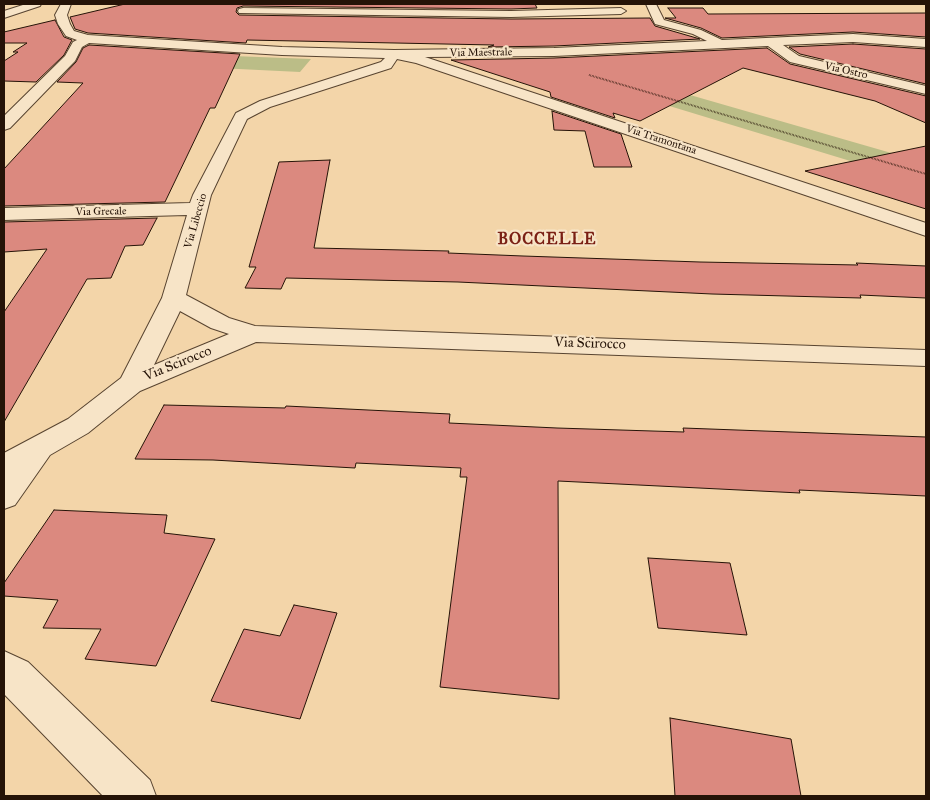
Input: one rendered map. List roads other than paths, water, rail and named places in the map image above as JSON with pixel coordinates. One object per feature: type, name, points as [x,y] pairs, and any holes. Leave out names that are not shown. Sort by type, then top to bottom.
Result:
[{"type":"street","points":[[4,15],[36,4]]},
{"type":"street","name":"Via Maestrale","points":[[66,4],[61,15],[64,24],[70,33],[87,39],[360,53],[515,53],[716,41],[771,42],[853,38],[926,43]]},
{"type":"street","points":[[650,4],[659,22],[716,41],[848,31],[926,35]]},
{"type":"street","points":[[243,11],[376,18],[621,11]]},
{"type":"street","points":[[360,53],[367,37]]},
{"type":"street","points":[[4,125],[70,58],[77,45],[87,39]]},
{"type":"street","name":"Via Ostro","points":[[771,42],[794,59],[926,90]]},
{"type":"street","points":[[515,53],[573,71]]},
{"type":"street","name":"Via Libeccio","points":[[4,467],[78,426],[130,384],[174,298],[202,195],[241,116],[265,104],[386,65],[394,54]]},
{"type":"street","name":"Via Tramontana","points":[[394,54],[420,60],[926,230]]},
{"type":"street","name":"Via Grecale","points":[[4,214],[198,210]]},
{"type":"street","name":"Via Scirocco","points":[[174,298],[220,323],[253,334],[926,358]]},
{"type":"street","name":"Via Scirocco","points":[[130,384],[253,334]]},
{"type":"street","points":[[4,496],[43,445]]},
{"type":"street","points":[[4,670],[14,676],[134,796]]},
{"type":"district","name":"BOCCELLE","points":[[547,240]]}]
